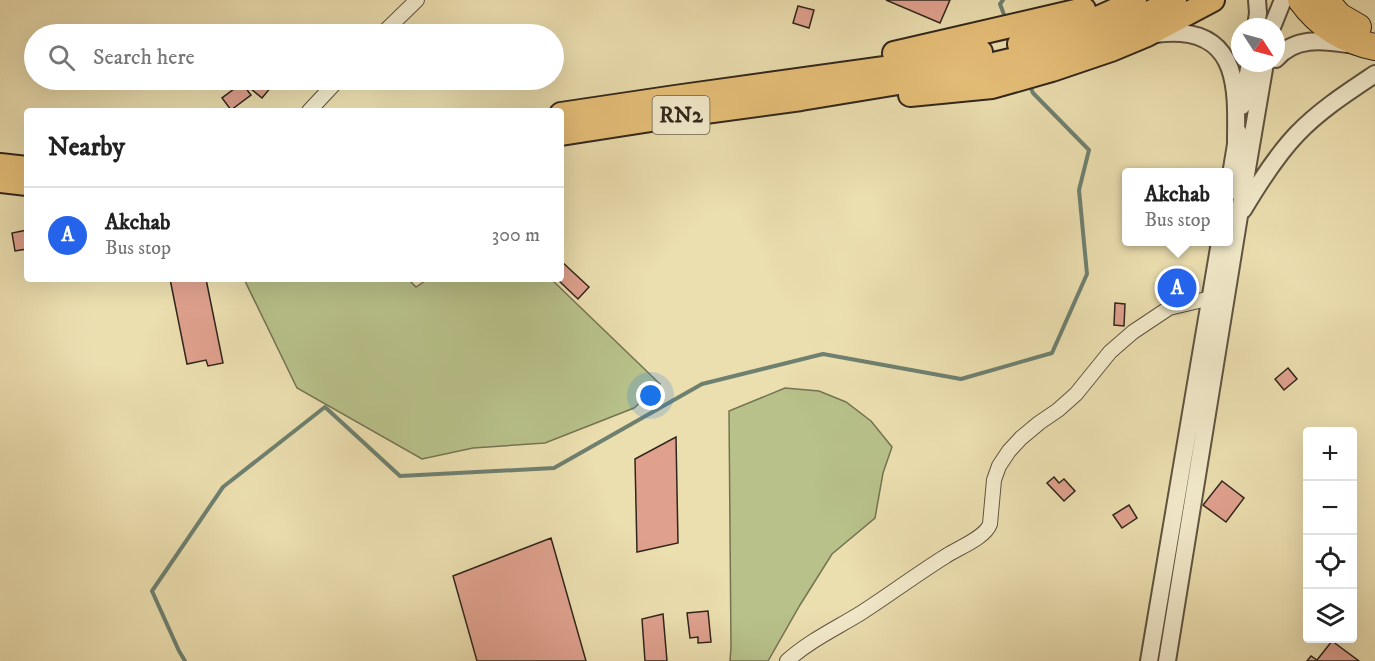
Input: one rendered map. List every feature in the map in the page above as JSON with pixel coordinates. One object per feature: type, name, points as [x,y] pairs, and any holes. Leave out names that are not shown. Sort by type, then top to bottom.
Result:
[{"type":"highway","points":[[982,60],[1032,21],[1068,14],[1108,0]]},
{"type":"highway","name":"RN2","points":[[564,134],[941,76],[1088,22],[1135,0]]},
{"type":"highway","name":"RN2","points":[[564,114],[898,66],[982,60],[1078,44],[1111,32],[1174,0]]},
{"type":"highway","points":[[982,60],[1052,70],[1147,35],[1213,0]]},
{"type":"highway","points":[[1300,0],[1318,20],[1334,32],[1351,41],[1374,42]]},
{"type":"highway","points":[[1325,0],[1339,16],[1374,42]]},
{"type":"highway","points":[[0,165],[24,168]]},
{"type":"highway","points":[[0,181],[24,184]]},
{"type":"street","points":[[392,24],[417,0]]},
{"type":"street","points":[[1257,0],[1257,18]]},
{"type":"street","points":[[1276,18],[1283,0]]},
{"type":"street","points":[[1147,35],[1173,32],[1189,34],[1203,39],[1218,49],[1228,61],[1234,79],[1236,96],[1236,143]]},
{"type":"street","points":[[1285,50],[1290,46],[1308,42],[1374,42]]},
{"type":"street","points":[[1232,168],[1248,72]]},
{"type":"street","points":[[1167,661],[1264,72]]},
{"type":"street","points":[[1260,92],[1269,72]]},
{"type":"street","points":[[1239,216],[1275,161],[1298,133],[1328,106],[1375,74]]},
{"type":"street","points":[[312,108],[329,90]]},
{"type":"street","points":[[1149,661],[1219,246]]},
{"type":"street","points":[[787,661],[810,642],[860,613],[945,556],[983,534],[990,524],[994,480],[999,466],[1021,438],[1076,394],[1110,352],[1133,332],[1169,308],[1211,298]]},
{"type":"green space","points":[[245,282],[411,282],[416,287],[424,282],[554,282],[660,384],[634,408],[545,443],[473,448],[422,459],[297,388]]},
{"type":"green space","points":[[785,388],[819,391],[846,402],[871,421],[892,447],[883,473],[875,518],[832,554],[768,661],[730,661],[729,411]]},
{"type":"building","points":[[886,0],[950,0],[940,23]]},
{"type":"building","points":[[798,6],[814,10],[809,28],[793,23]]},
{"type":"building","points":[[233,90],[247,90],[251,95],[234,108],[230,108],[222,98]]},
{"type":"building","points":[[252,90],[269,90],[262,98]]},
{"type":"building","points":[[24,231],[24,250],[15,251],[12,233]]},
{"type":"building","points":[[564,264],[589,287],[578,299],[560,282],[564,282]]},
{"type":"building","points":[[171,282],[207,282],[223,363],[208,366],[206,360],[187,364]]},
{"type":"building","points":[[1115,303],[1125,304],[1124,326],[1114,325]]},
{"type":"building","points":[[1288,368],[1297,379],[1284,390],[1275,379]]},
{"type":"building","points":[[676,437],[678,543],[637,552],[635,459]]},
{"type":"building","points":[[1054,477],[1059,483],[1064,479],[1075,491],[1064,501],[1047,483]]},
{"type":"building","points":[[1222,481],[1244,498],[1226,522],[1203,505]]},
{"type":"building","points":[[1129,505],[1137,518],[1122,528],[1113,515]]},
{"type":"building","points":[[551,538],[586,661],[477,661],[453,576]]},
{"type":"building","points":[[708,611],[711,642],[698,643],[698,637],[690,638],[687,613]]},
{"type":"building","points":[[663,614],[667,661],[645,661],[642,619]]},
{"type":"building","points":[[1330,643],[1335,643],[1359,661],[1307,661],[1311,656],[1317,660]]},
{"type":"waterway","points":[[1003,0],[1000,4],[1006,20]]},
{"type":"waterway","points":[[185,661],[152,591],[223,487],[325,407],[400,476],[554,468],[702,384],[823,354],[961,379],[1052,353],[1087,274],[1079,190],[1089,150],[1033,93],[1029,84]]},
{"type":"place","name":"Akchab","points":[[1177,288]]}]
